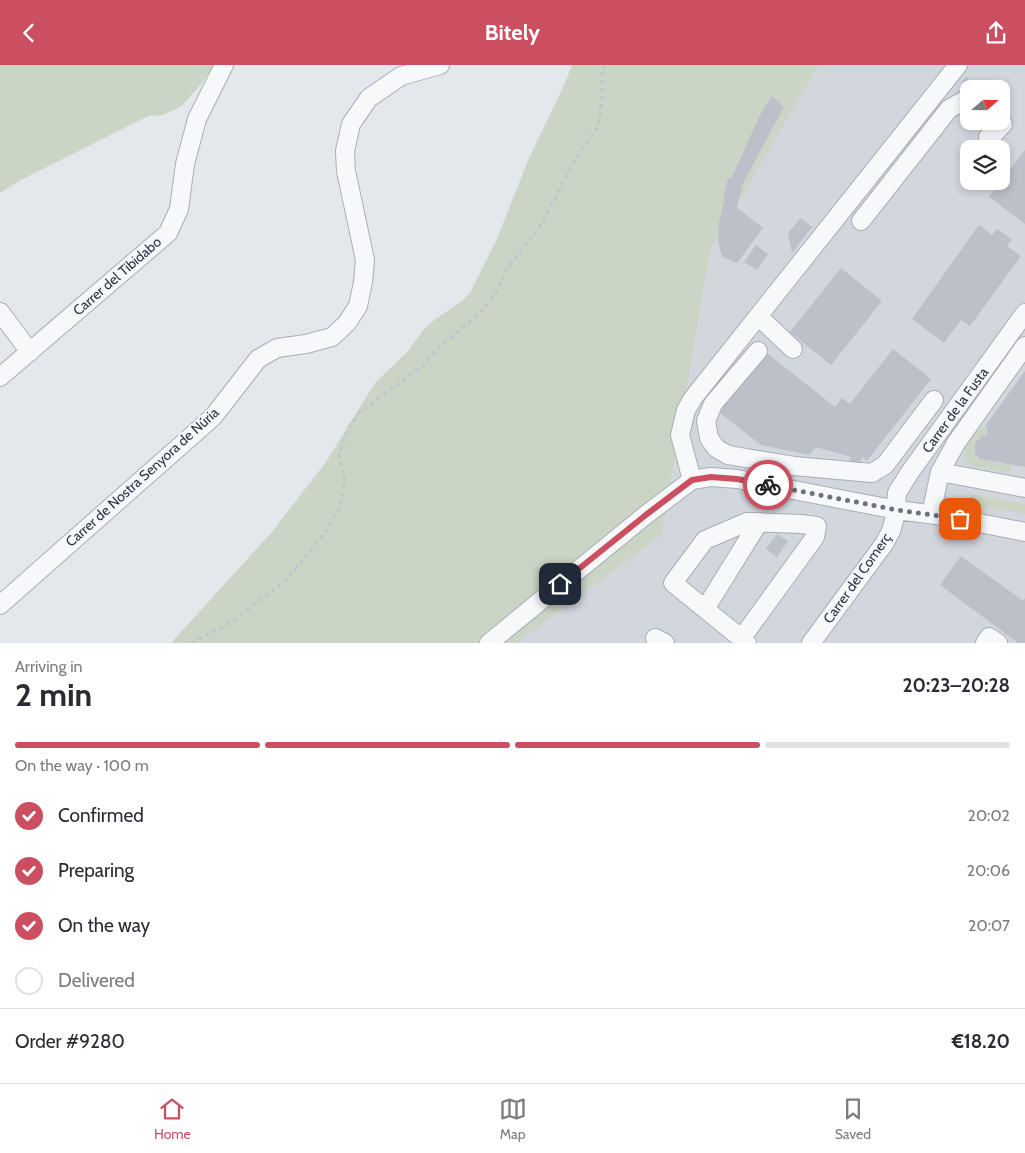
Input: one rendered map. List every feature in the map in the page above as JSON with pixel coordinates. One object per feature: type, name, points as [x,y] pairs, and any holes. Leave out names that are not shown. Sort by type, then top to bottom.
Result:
[{"type":"street","name":"Carrer del Tibidabo","points":[[0,377],[168,233],[179,209],[185,165],[197,119],[224,65]]},
{"type":"street","name":"Carrer de Nostra Senyora de Núria","points":[[0,605],[213,417],[258,359],[277,347],[306,344],[332,337],[347,323],[358,306],[365,260],[346,171],[345,151],[351,124],[369,98],[400,76],[440,65]]},
{"type":"street","points":[[692,480],[680,435],[686,410],[693,398],[958,65]]},
{"type":"street","points":[[861,221],[949,109],[960,103]]},
{"type":"street","points":[[988,137],[998,130]]},
{"type":"street","points":[[899,139],[915,152]]},
{"type":"street","points":[[0,312],[30,352]]},
{"type":"street","name":"Carrer de la Fusta","points":[[897,510],[897,493],[910,472],[1025,313]]},
{"type":"street","points":[[758,316],[793,349]]},
{"type":"street","points":[[931,514],[940,472],[956,443],[1025,346]]},
{"type":"street","points":[[758,351],[713,404],[706,421],[709,437],[716,448],[728,455],[794,466],[872,473],[885,465],[934,400]]},
{"type":"street","points":[[791,489],[794,466]]},
{"type":"street","points":[[940,472],[1025,488]]},
{"type":"street","points":[[489,643],[647,514],[692,480],[711,477],[737,479],[897,510],[931,514],[1025,532]]},
{"type":"street","name":"Carrer del Comerç","points":[[811,643],[884,544],[891,531],[897,510]]},
{"type":"street","points":[[747,522],[817,526],[815,537],[744,641],[705,609],[673,583],[705,540],[747,522]]},
{"type":"street","points":[[705,609],[759,522]]},
{"type":"street","points":[[984,643],[989,637],[998,643]]},
{"type":"path","points":[[191,643],[232,623],[288,579],[324,534],[340,508],[345,481],[339,455],[348,428],[360,411],[424,365],[440,346],[477,316],[495,295],[508,267],[539,228],[575,159],[598,127],[602,101],[602,74],[605,65]]},
{"type":"shaded area","points":[[819,65],[1025,65],[1025,643],[517,643],[662,535],[710,251]]},
{"type":"green space","points":[[0,65],[214,65],[182,106],[163,115],[149,116],[138,121],[19,181],[0,193]]},
{"type":"green space","points":[[572,65],[819,65],[710,251],[662,535],[517,643],[171,643],[271,533],[326,462],[375,383],[409,350],[423,330],[463,300],[471,291],[496,241],[529,158]]},
{"type":"green space","points":[[986,427],[987,435],[977,440],[975,444],[974,450],[976,455],[986,461],[1011,465],[1010,473],[974,466],[966,461],[966,445],[972,436]]},
{"type":"green space","points":[[970,494],[1025,504],[1025,514],[969,504]]},
{"type":"building","points":[[772,96],[784,107],[743,183],[737,208],[763,228],[737,263],[722,257],[718,240],[719,222],[725,198],[723,197],[728,179],[732,177],[759,117]]},
{"type":"building","points":[[1025,150],[1025,224],[989,197],[994,190],[1010,190],[1010,170]]},
{"type":"building","points":[[801,218],[812,227],[792,253],[788,233]]},
{"type":"building","points":[[979,225],[992,235],[997,229],[1012,239],[1007,246],[1021,256],[970,326],[961,320],[944,343],[912,319]]},
{"type":"building","points":[[756,245],[768,254],[757,270],[744,262]]},
{"type":"building","points":[[841,268],[882,301],[831,365],[790,332]]},
{"type":"building","points":[[893,349],[931,379],[867,461],[863,457],[857,465],[849,459],[851,457],[816,447],[809,455],[761,445],[720,413],[723,406],[768,354],[835,407],[842,398],[850,404]]},
{"type":"building","points":[[1025,371],[1025,467],[979,459],[975,453],[975,443],[982,436],[987,435],[987,428],[985,426]]},
{"type":"building","points":[[777,534],[788,541],[777,557],[766,549]]},
{"type":"building","points":[[961,556],[1023,601],[1025,598],[1025,643],[1018,643],[940,585]]},
{"type":"way so far","points":[[768,485],[897,510],[960,519]]},
{"type":"route","points":[[560,584],[692,480],[711,477],[737,479],[768,485]]}]
